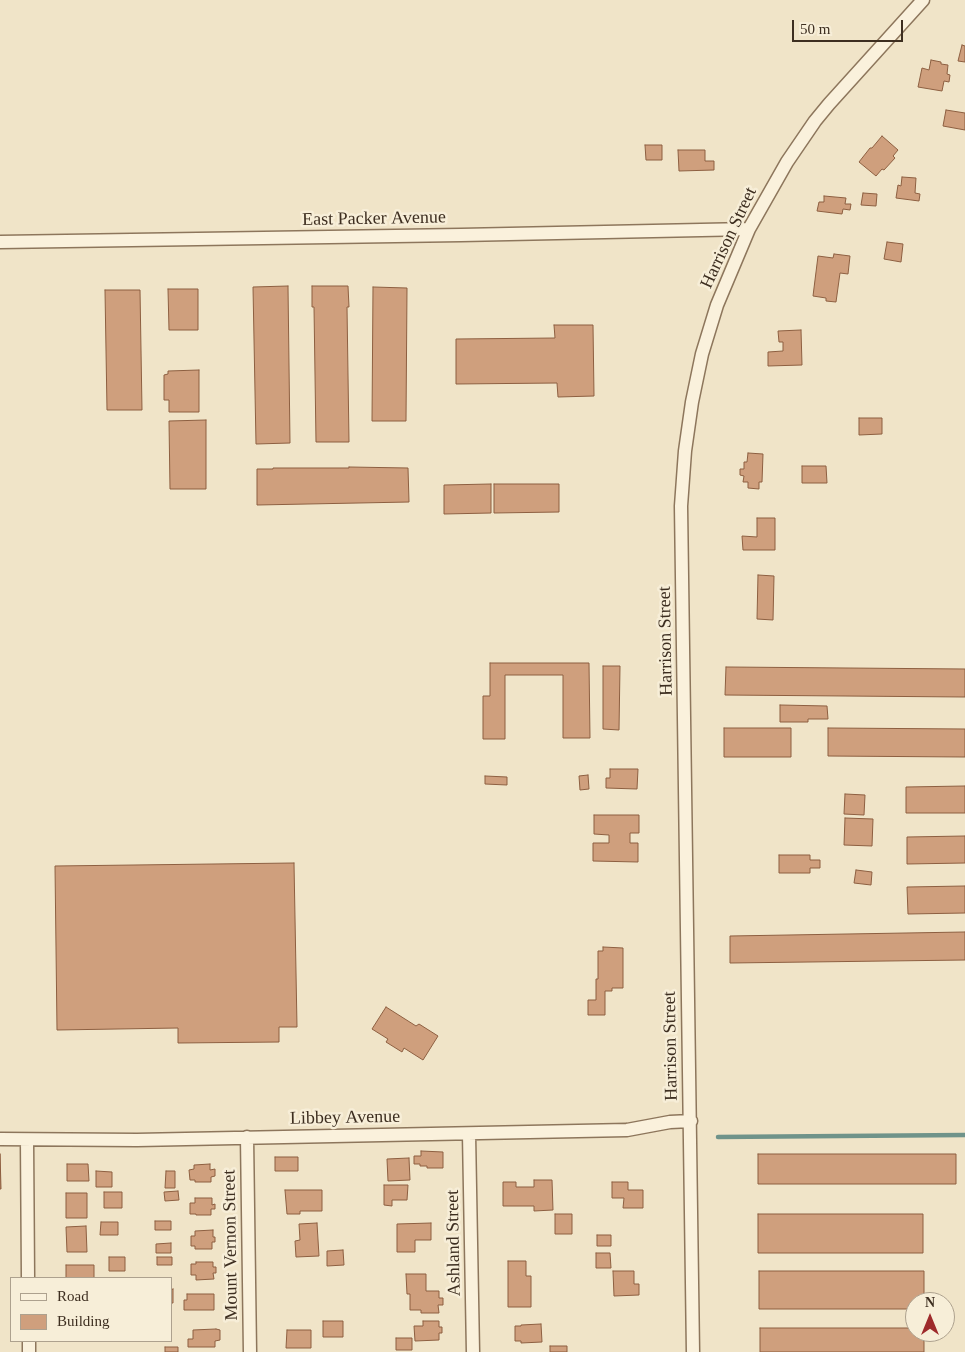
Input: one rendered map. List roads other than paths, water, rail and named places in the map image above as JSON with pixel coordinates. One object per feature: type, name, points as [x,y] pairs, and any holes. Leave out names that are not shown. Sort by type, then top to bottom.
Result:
[{"type":"street","name":"Harrison Street","points":[[693,1352],[682,489],[692,402],[702,354],[717,305],[749,229],[787,162],[815,121],[924,0]]},
{"type":"street","name":"East Packer Avenue","points":[[0,242],[749,229]]},
{"type":"street","name":"Libbey Avenue","points":[[0,1139],[137,1140],[627,1130],[670,1122],[690,1121]]},
{"type":"street","name":"Ashland Street","points":[[469,1134],[473,1352]]},
{"type":"street","name":"Mount Vernon Street","points":[[247,1137],[250,1352]]},
{"type":"street","points":[[27,1140],[28,1277]]},
{"type":"waterway","points":[[718,1137],[965,1135]]}]
